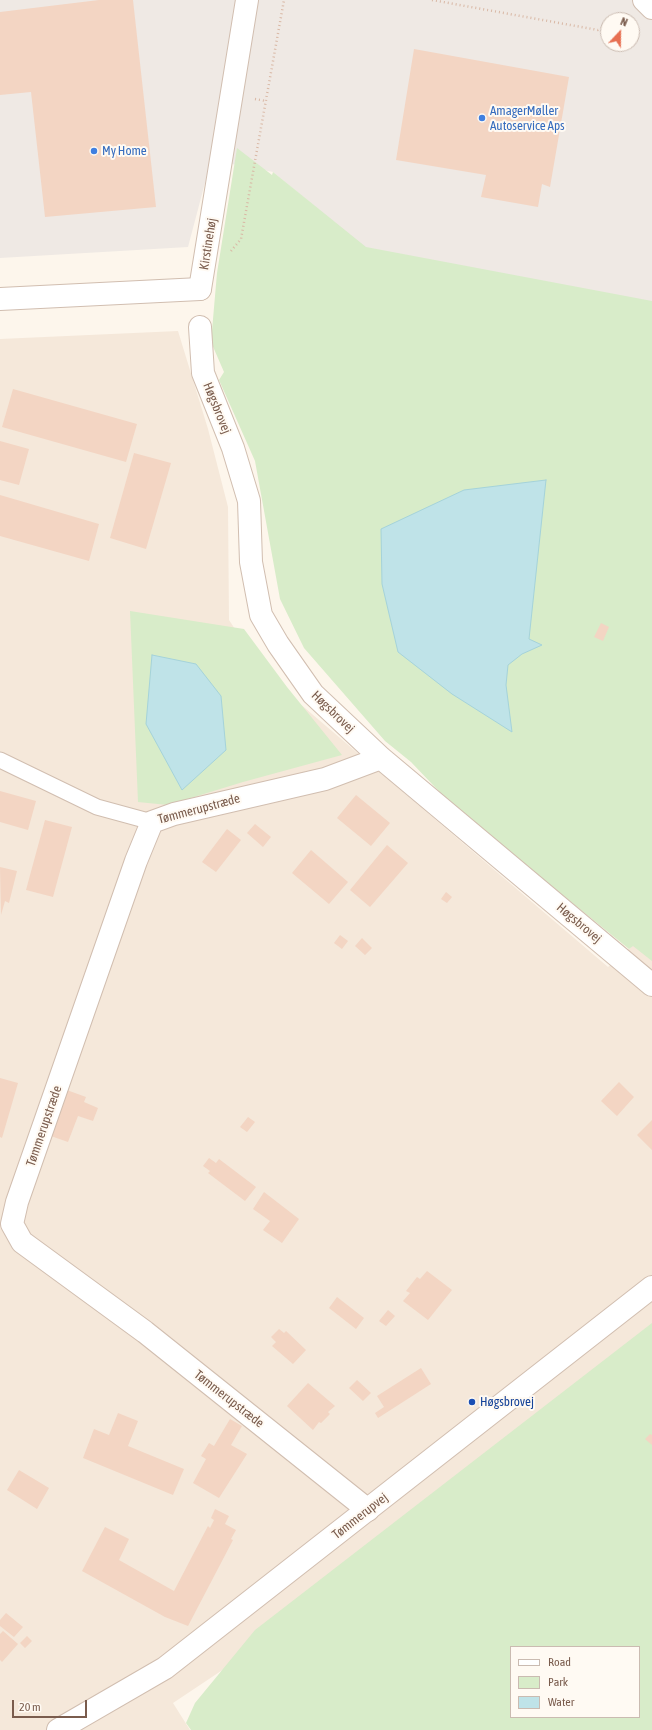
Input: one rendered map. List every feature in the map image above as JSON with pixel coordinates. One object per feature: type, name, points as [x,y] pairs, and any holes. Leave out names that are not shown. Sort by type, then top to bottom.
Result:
[{"type":"street","name":"Kirstinehøj","points":[[0,299],[200,289],[247,0]]},
{"type":"street","points":[[644,0],[652,8]]},
{"type":"street","name":"Høgsbrovej","points":[[200,327],[203,373],[233,448],[249,501],[251,562],[261,615],[313,694],[381,758],[652,985]]},
{"type":"street","name":"Tømmerupstræde","points":[[368,1510],[145,1332],[22,1242],[12,1224],[17,1202],[136,861],[152,822],[174,814],[325,779],[381,758]]},
{"type":"street","name":"Tømmerupvej","points":[[58,1730],[165,1668],[652,1287]]},
{"type":"lane","points":[[0,760],[97,807],[152,822]]},
{"type":"path","points":[[228,256],[241,239],[284,0]]},
{"type":"path","points":[[432,0],[598,30],[600,29]]},
{"type":"shaded area","points":[[0,0],[652,0],[652,311],[367,250],[273,172],[211,160],[188,247],[0,258]]},
{"type":"shaded area","points":[[178,331],[208,429],[228,507],[229,620],[264,673],[608,967],[652,929],[652,1336],[511,1646],[510,1646],[510,1718],[550,1730],[248,1653],[173,1703],[190,1730],[0,1730],[0,339]]},
{"type":"green space","points":[[237,148],[272,175],[273,172],[366,247],[652,301],[652,961],[633,946],[629,949],[453,806],[411,762],[385,741],[304,648],[280,599],[255,461],[219,380],[224,372],[211,342],[217,273]]},
{"type":"green space","points":[[130,611],[244,629],[287,687],[342,755],[243,782],[168,805],[138,802]]},
{"type":"green space","points":[[652,1323],[652,1730],[191,1730],[186,1723],[195,1703],[255,1630]]},
{"type":"water","points":[[546,480],[529,639],[542,645],[522,654],[508,665],[506,685],[512,732],[452,694],[398,652],[382,584],[381,529],[464,490]]},
{"type":"water","points":[[152,655],[196,664],[221,696],[226,750],[182,790],[146,724]]},
{"type":"building","name":"My Home","points":[[99,0],[133,0],[156,207],[45,217],[31,92],[0,95],[0,12]]},
{"type":"building","name":"AmagerMøller Autoservice Aps","points":[[414,49],[569,77],[550,187],[542,184],[538,207],[481,197],[486,175],[396,160]]},
{"type":"building","points":[[13,389],[137,424],[126,462],[2,427]]},
{"type":"building","points":[[0,441],[29,449],[19,485],[0,480]]},
{"type":"building","points":[[134,453],[171,463],[146,549],[110,538]]},
{"type":"building","points":[[0,495],[99,524],[89,561],[0,536]]},
{"type":"building","points":[[601,623],[609,627],[603,641],[594,637]]},
{"type":"building","points":[[0,791],[36,801],[28,830],[0,822]]},
{"type":"building","points":[[356,795],[390,823],[371,846],[337,818]]},
{"type":"building","points":[[45,820],[72,827],[53,897],[26,890]]},
{"type":"building","points":[[255,824],[271,837],[263,847],[247,833]]},
{"type":"building","points":[[227,829],[241,840],[216,872],[202,862]]},
{"type":"building","points":[[387,845],[408,863],[370,907],[350,890]]},
{"type":"building","points":[[311,850],[348,882],[329,904],[292,873]]},
{"type":"building","points":[[0,867],[17,871],[9,903],[5,901],[1,915]]},
{"type":"building","points":[[446,892],[452,897],[447,903],[441,899]]},
{"type":"building","points":[[340,935],[348,941],[342,949],[334,943]]},
{"type":"building","points":[[362,938],[372,948],[365,955],[355,946]]},
{"type":"building","points":[[0,1078],[18,1083],[2,1138],[0,1137]]},
{"type":"building","points":[[619,1082],[634,1097],[617,1116],[601,1101]]},
{"type":"building","points":[[64,1089],[86,1097],[84,1102],[98,1108],[93,1121],[78,1116],[68,1142],[48,1135]]},
{"type":"building","points":[[248,1117],[255,1122],[247,1132],[240,1127]]},
{"type":"building","points":[[652,1120],[652,1150],[637,1135]]},
{"type":"building","points":[[209,1158],[216,1163],[219,1159],[256,1187],[245,1201],[208,1173],[210,1171],[203,1166]]},
{"type":"building","points":[[264,1192],[299,1219],[282,1243],[263,1230],[270,1221],[253,1209]]},
{"type":"building","points":[[427,1271],[452,1290],[428,1320],[403,1301],[410,1293],[406,1291],[417,1277],[420,1279]]},
{"type":"building","points":[[337,1297],[364,1318],[356,1329],[329,1308]]},
{"type":"building","points":[[388,1310],[395,1316],[386,1326],[379,1321]]},
{"type":"building","points":[[279,1329],[284,1333],[286,1331],[306,1350],[293,1364],[272,1346],[276,1342],[271,1337]]},
{"type":"building","points":[[421,1368],[431,1384],[378,1418],[375,1413],[384,1407],[377,1396]]},
{"type":"building","points":[[357,1380],[371,1393],[363,1401],[349,1388]]},
{"type":"building","points":[[308,1383],[335,1406],[328,1412],[330,1414],[321,1423],[319,1422],[313,1430],[287,1406]]},
{"type":"building","points":[[118,1413],[138,1421],[128,1446],[184,1469],[173,1495],[83,1458],[94,1429],[109,1435]]},
{"type":"building","points":[[230,1419],[242,1426],[231,1445],[247,1454],[219,1498],[193,1483],[206,1459],[201,1456],[209,1443],[214,1446]]},
{"type":"building","points":[[650,1434],[652,1435],[652,1445],[645,1439]]},
{"type":"building","points":[[19,1470],[49,1488],[37,1509],[7,1490]]},
{"type":"building","points":[[215,1509],[229,1516],[225,1524],[236,1530],[231,1539],[233,1540],[188,1626],[165,1617],[82,1571],[105,1527],[129,1539],[119,1560],[174,1591],[208,1526],[210,1528],[214,1520],[211,1518]]},
{"type":"building","points":[[6,1613],[23,1627],[14,1637],[0,1626],[0,1620]]},
{"type":"building","points":[[3,1631],[18,1644],[2,1662],[0,1660],[0,1634]]},
{"type":"building","points":[[27,1636],[32,1641],[25,1648],[20,1643]]},
{"type":"place","name":"AmagerMøller Autoservice Aps","points":[[482,118]]},
{"type":"place","name":"My Home","points":[[94,151]]},
{"type":"place","name":"Høgsbrovej","points":[[472,1402]]}]
